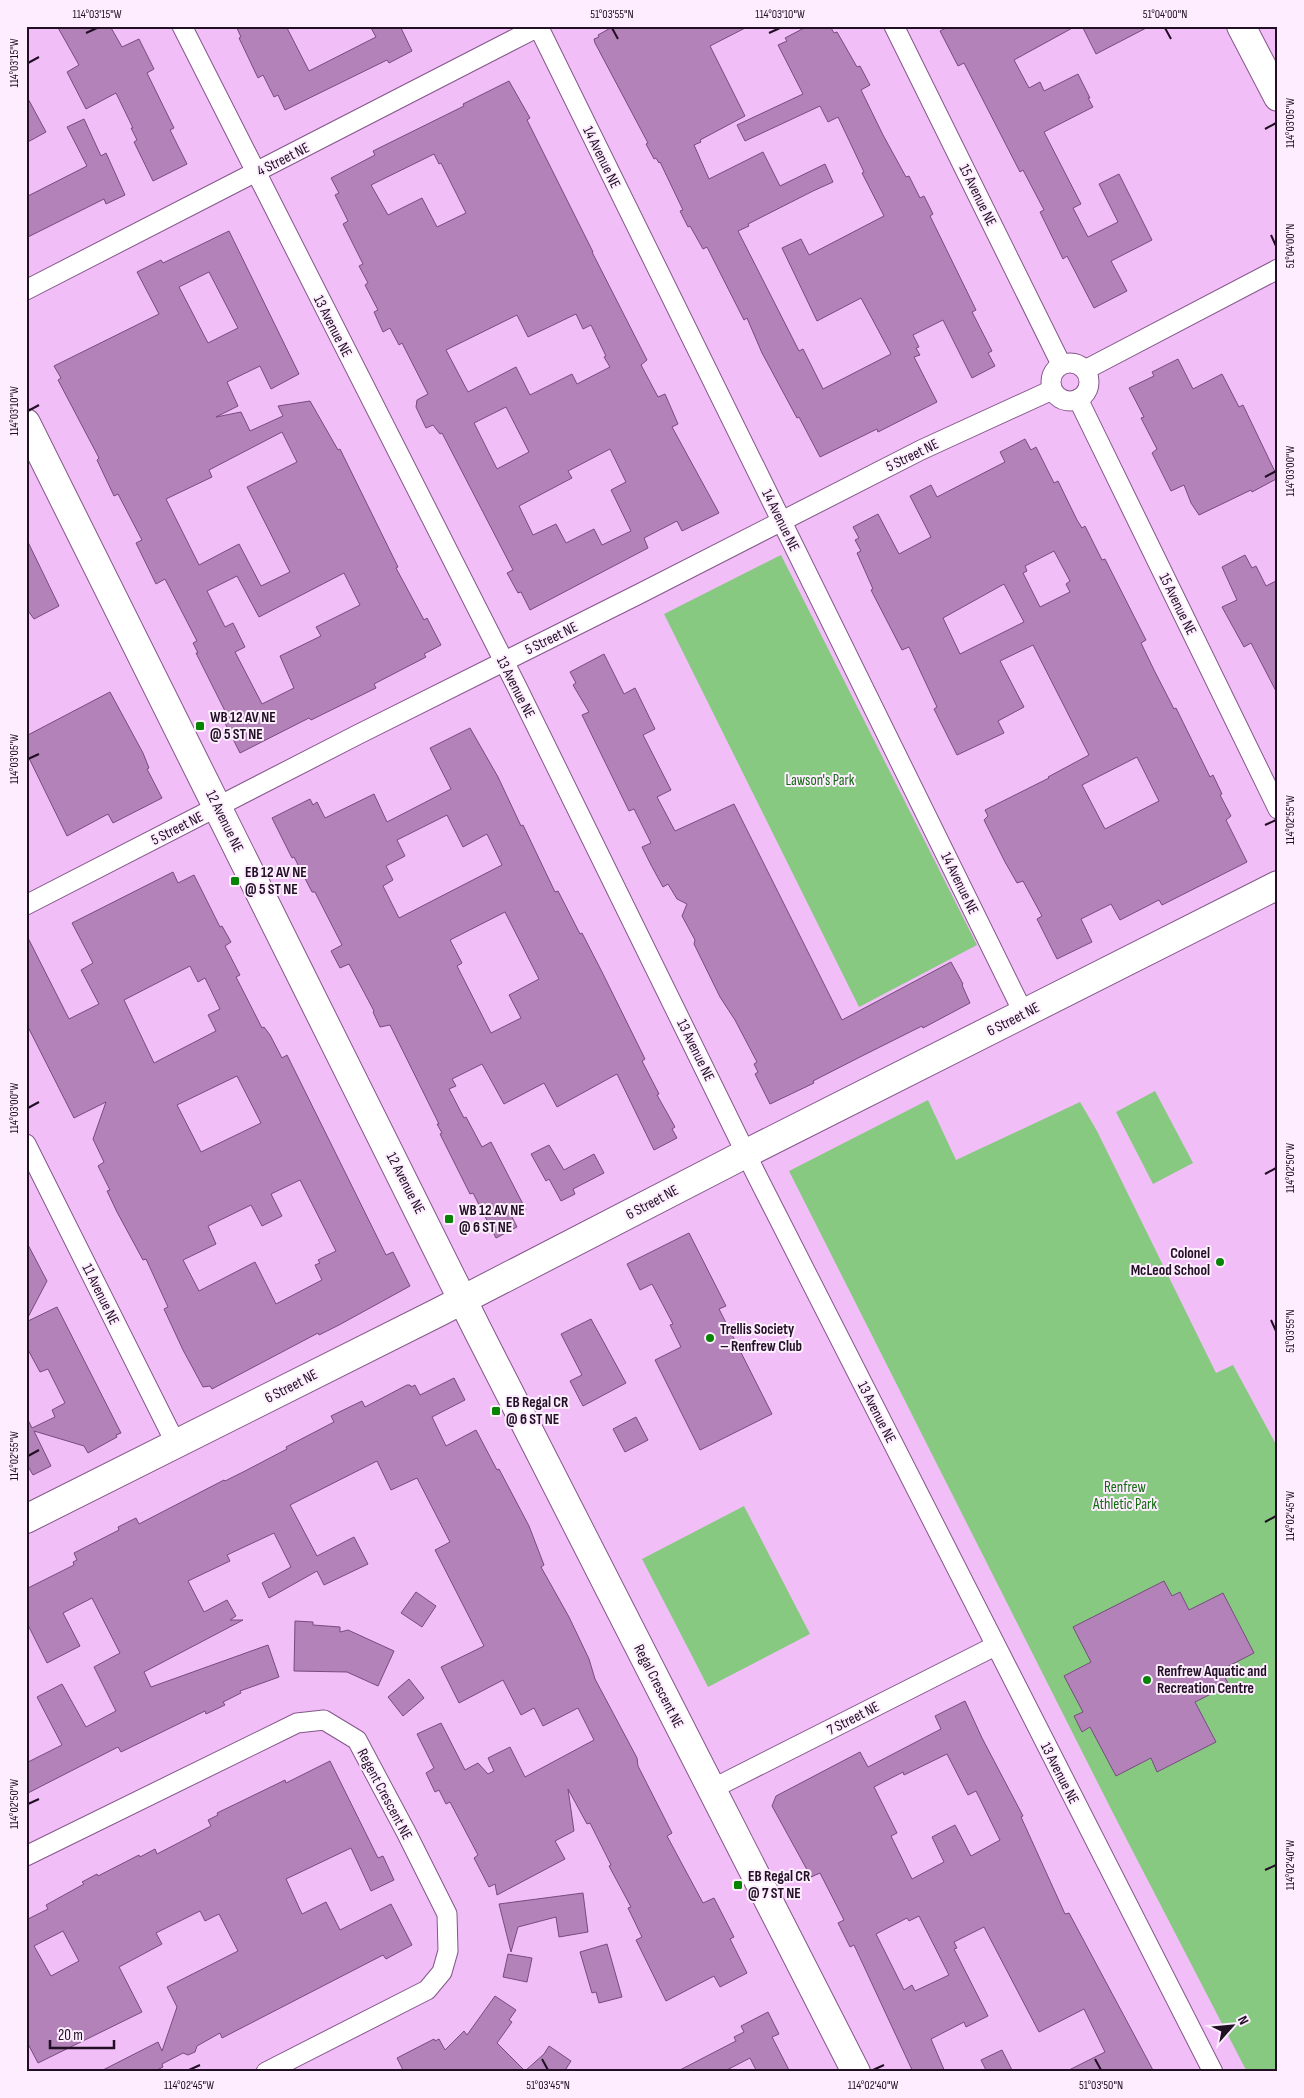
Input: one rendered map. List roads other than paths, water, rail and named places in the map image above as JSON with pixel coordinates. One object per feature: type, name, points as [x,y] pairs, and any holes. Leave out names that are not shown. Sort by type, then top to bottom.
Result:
[{"type":"main road","points":[[1241,26],[1278,97]]},
{"type":"main road","name":"12 Avenue NE","points":[[26,423],[464,1300]]},
{"type":"main road","name":"6 Street NE","points":[[26,1519],[464,1300],[747,1153],[1278,885]]},
{"type":"main road","name":"Regal Crescent NE","points":[[464,1300],[856,2072]]},
{"type":"street","name":"13 Avenue NE","points":[[182,26],[504,661],[747,1153],[995,1646],[1213,2072]]},
{"type":"street","name":"15 Avenue NE","points":[[894,26],[1061,364]]},
{"type":"street","name":"4 Street NE","points":[[26,290],[539,27]]},
{"type":"street","name":"14 Avenue NE","points":[[539,27],[1024,1014]]},
{"type":"street","points":[[1086,370],[1278,269]]},
{"type":"street","points":[[1074,363],[1086,370],[1089,386],[1087,392],[1078,399],[1072,401],[1060,399],[1052,390],[1051,378],[1053,372],[1061,364],[1074,363]]},
{"type":"street","name":"5 Street NE","points":[[26,905],[921,450],[1052,390]]},
{"type":"street","name":"15 Avenue NE","points":[[1078,399],[1278,809]]},
{"type":"street","name":"11 Avenue NE","points":[[26,1144],[176,1444]]},
{"type":"street","name":"7 Street NE","points":[[712,1789],[995,1646]]},
{"type":"street","name":"Regent Crescent NE","points":[[26,1856],[297,1723],[324,1720],[356,1740],[406,1832],[447,1914],[448,1951],[442,1972],[427,1990],[266,2072]]},
{"type":"place","name":"WB 12 AV NE @ 5 ST NE","points":[[200,726]]},
{"type":"place","name":"EB 12 AV NE @ 5 ST NE","points":[[235,881]]},
{"type":"place","name":"WB 12 AV NE @ 6 ST NE","points":[[449,1219]]},
{"type":"place","name":"Colonel McLeod School","points":[[1220,1262]]},
{"type":"place","name":"Trellis Society – Renfrew Club","points":[[710,1338]]},
{"type":"place","name":"EB Regal CR @ 6 ST NE","points":[[496,1411]]},
{"type":"place","name":"Renfrew Aquatic and Recreation Centre","points":[[1147,1680]]},
{"type":"place","name":"EB Regal CR @ 7 ST NE","points":[[738,1885]]},
{"type":"park label","name":"Lawson's Park","points":[[820,780]]},
{"type":"park label","name":"Renfrew Athletic Park","points":[[1125,1496]]}]
